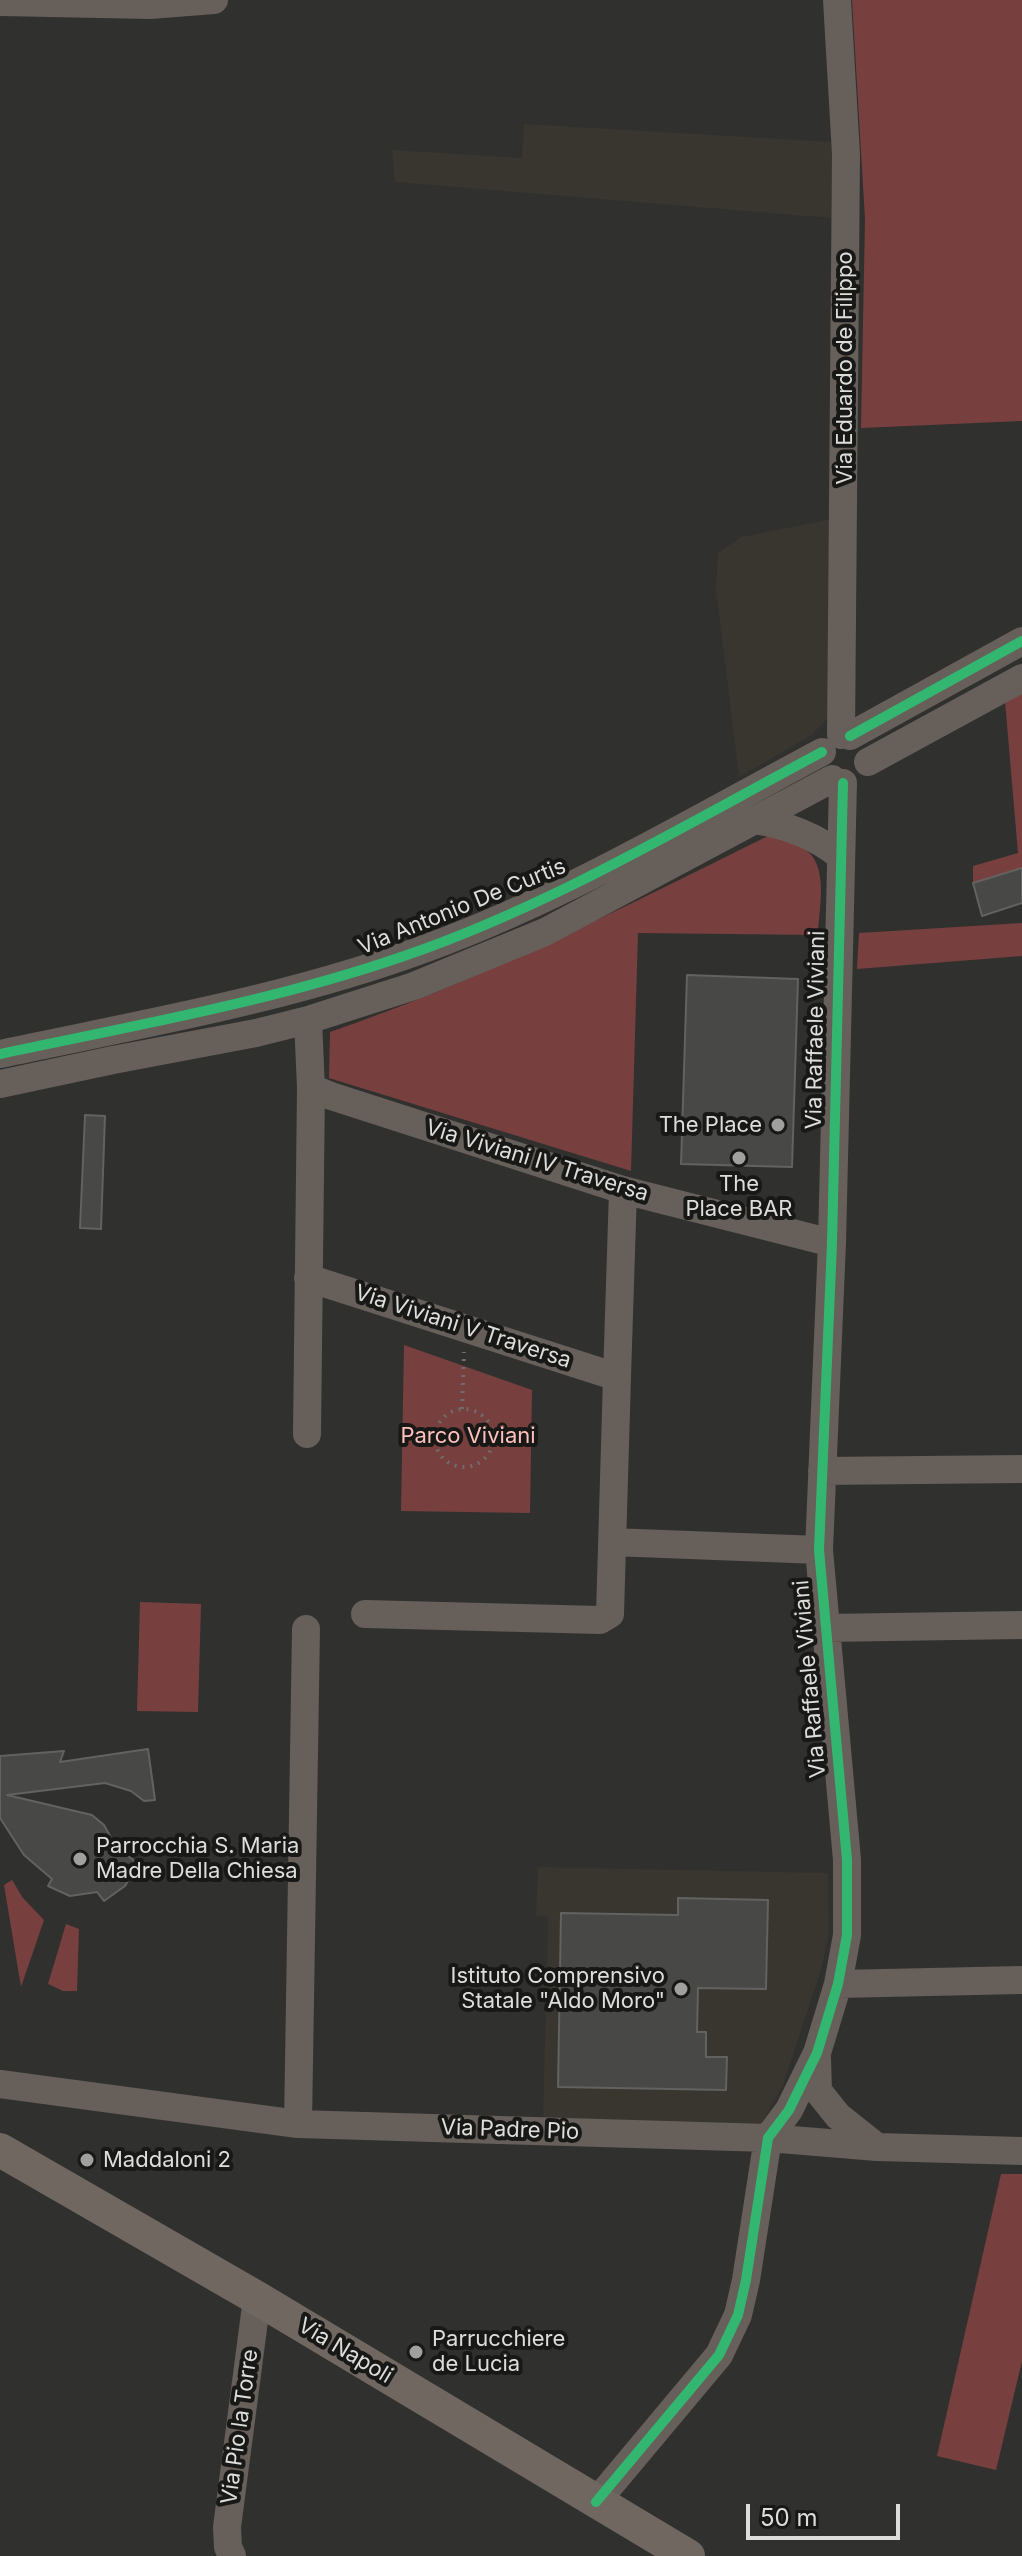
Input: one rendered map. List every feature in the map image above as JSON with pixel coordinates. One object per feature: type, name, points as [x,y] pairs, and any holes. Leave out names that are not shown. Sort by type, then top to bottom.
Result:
[{"type":"main road","name":"Via Napoli","points":[[0,2150],[257,2298],[688,2556]]},
{"type":"street","points":[[0,2],[150,5],[214,0]]},
{"type":"street","name":"Via Eduardo de Filippo","points":[[837,0],[846,154],[838,741]]},
{"type":"street","name":"Via Antonio De Curtis","points":[[0,1054],[310,987],[410,954],[577,882],[1022,641]]},
{"type":"street","points":[[868,762],[1022,678]]},
{"type":"street","points":[[0,1084],[256,1033],[414,986],[545,932],[754,820],[837,781],[859,778],[868,762],[862,743],[838,741],[822,767],[837,781]]},
{"type":"street","name":"Via Raffaele Viviani","points":[[596,2502],[719,2355],[738,2315],[768,2138],[789,2110],[817,2053],[838,1984],[847,1935],[847,1860],[819,1550],[832,1243],[840,856],[837,781]]},
{"type":"street","points":[[754,820],[779,824],[823,842],[840,856]]},
{"type":"street","points":[[307,1434],[311,1088],[308,1020]]},
{"type":"street","points":[[108,1032],[113,1060]]},
{"type":"street","name":"Via Viviani IV Traversa","points":[[311,1088],[623,1190],[832,1243]]},
{"type":"street","points":[[365,1614],[600,1620],[610,1614],[623,1190]]},
{"type":"street","name":"Via Viviani V Traversa","points":[[308,1278],[617,1377]]},
{"type":"street","points":[[822,1471],[1022,1469]]},
{"type":"street","points":[[612,1542],[819,1550]]},
{"type":"street","points":[[825,1628],[1022,1625]]},
{"type":"street","points":[[298,2124],[306,1629]]},
{"type":"street","points":[[838,1984],[1022,1980]]},
{"type":"street","name":"Via Raffaele Viviani","points":[[817,2053],[818,2091],[838,2116],[877,2147]]},
{"type":"street","name":"Via Padre Pio","points":[[0,2084],[298,2124],[768,2138],[877,2147],[1022,2151]]},
{"type":"street","name":"Via Pio la Torre","points":[[232,2556],[228,2547],[227,2527],[257,2298]]},
{"type":"path","points":[[462,1409],[465,1328]]},
{"type":"path","points":[[462,1409],[473,1411],[488,1422],[493,1442],[485,1458],[478,1464],[461,1467],[444,1460],[435,1435],[444,1417],[462,1409]]},
{"type":"shaded area","points":[[524,124],[833,142],[831,218],[395,182],[392,150],[522,158]]},
{"type":"shaded area","points":[[832,519],[833,707],[812,735],[739,777],[716,589],[718,553],[741,537]]},
{"type":"shaded area","name":"Istituto Comprensivo Statale \"Aldo Moro\"","points":[[538,1867],[828,1873],[829,1934],[821,1970],[783,2085],[759,2128],[543,2122],[548,1917],[536,1916]]},
{"type":"green space","points":[[852,0],[1022,0],[1022,421],[861,428],[865,219]]},
{"type":"green space","points":[[1022,692],[1022,877],[1019,869],[973,883],[973,866],[1018,853],[1005,701]]},
{"type":"green space","points":[[768,836],[799,846],[816,862],[821,885],[818,935],[638,933],[631,1171],[329,1078],[330,1032],[497,966]]},
{"type":"green space","points":[[1022,923],[1022,956],[857,969],[859,933]]},
{"type":"green space","name":"Parco Viviani","points":[[404,1345],[532,1390],[530,1513],[401,1511]]},
{"type":"green space","points":[[140,1602],[201,1604],[198,1712],[137,1711]]},
{"type":"green space","points":[[12,1880],[23,1898],[44,1920],[21,1987],[4,1885]]},
{"type":"green space","points":[[66,1924],[79,1929],[77,1991],[63,1991],[48,1984]]},
{"type":"green space","points":[[1001,2174],[1022,2174],[1022,2361],[996,2470],[937,2456]]},
{"type":"building","points":[[1022,868],[1022,903],[982,916],[973,883]]},
{"type":"building","points":[[687,975],[798,979],[792,1167],[681,1164]]},
{"type":"building","points":[[85,1115],[105,1116],[101,1229],[80,1228]]},
{"type":"building","points":[[148,1749],[155,1800],[144,1801],[131,1791],[105,1783],[7,1795],[92,1815],[104,1825],[115,1845],[138,1864],[125,1886],[104,1901],[97,1892],[70,1896],[48,1886],[52,1879],[24,1855],[0,1818],[0,1756],[64,1751],[60,1762]]},
{"type":"building","points":[[678,1898],[768,1900],[766,1989],[698,1988],[697,2032],[706,2032],[706,2057],[727,2057],[726,2090],[558,2087],[561,1913],[678,1915]]},
{"type":"cycle path","points":[[850,736],[1022,641]]},
{"type":"cycle path","points":[[0,1054],[256,999],[407,955],[461,935],[566,888],[822,752]]},
{"type":"cycle path","points":[[596,2502],[719,2355],[738,2315],[768,2138],[789,2110],[817,2053],[838,1984],[847,1935],[847,1860],[819,1550],[832,1243],[843,783]]},
{"type":"place","name":"The Place","points":[[778,1125]]},
{"type":"place","name":"The Place BAR","points":[[739,1158]]},
{"type":"place","name":"Parrocchia S. Maria Madre Della Chiesa","points":[[80,1859]]},
{"type":"place","name":"Istituto Comprensivo Statale \"Aldo Moro\"","points":[[681,1989]]},
{"type":"place","name":"Maddaloni 2","points":[[87,2160]]},
{"type":"place","name":"Parrucchiere de Lucia","points":[[416,2352]]}]
